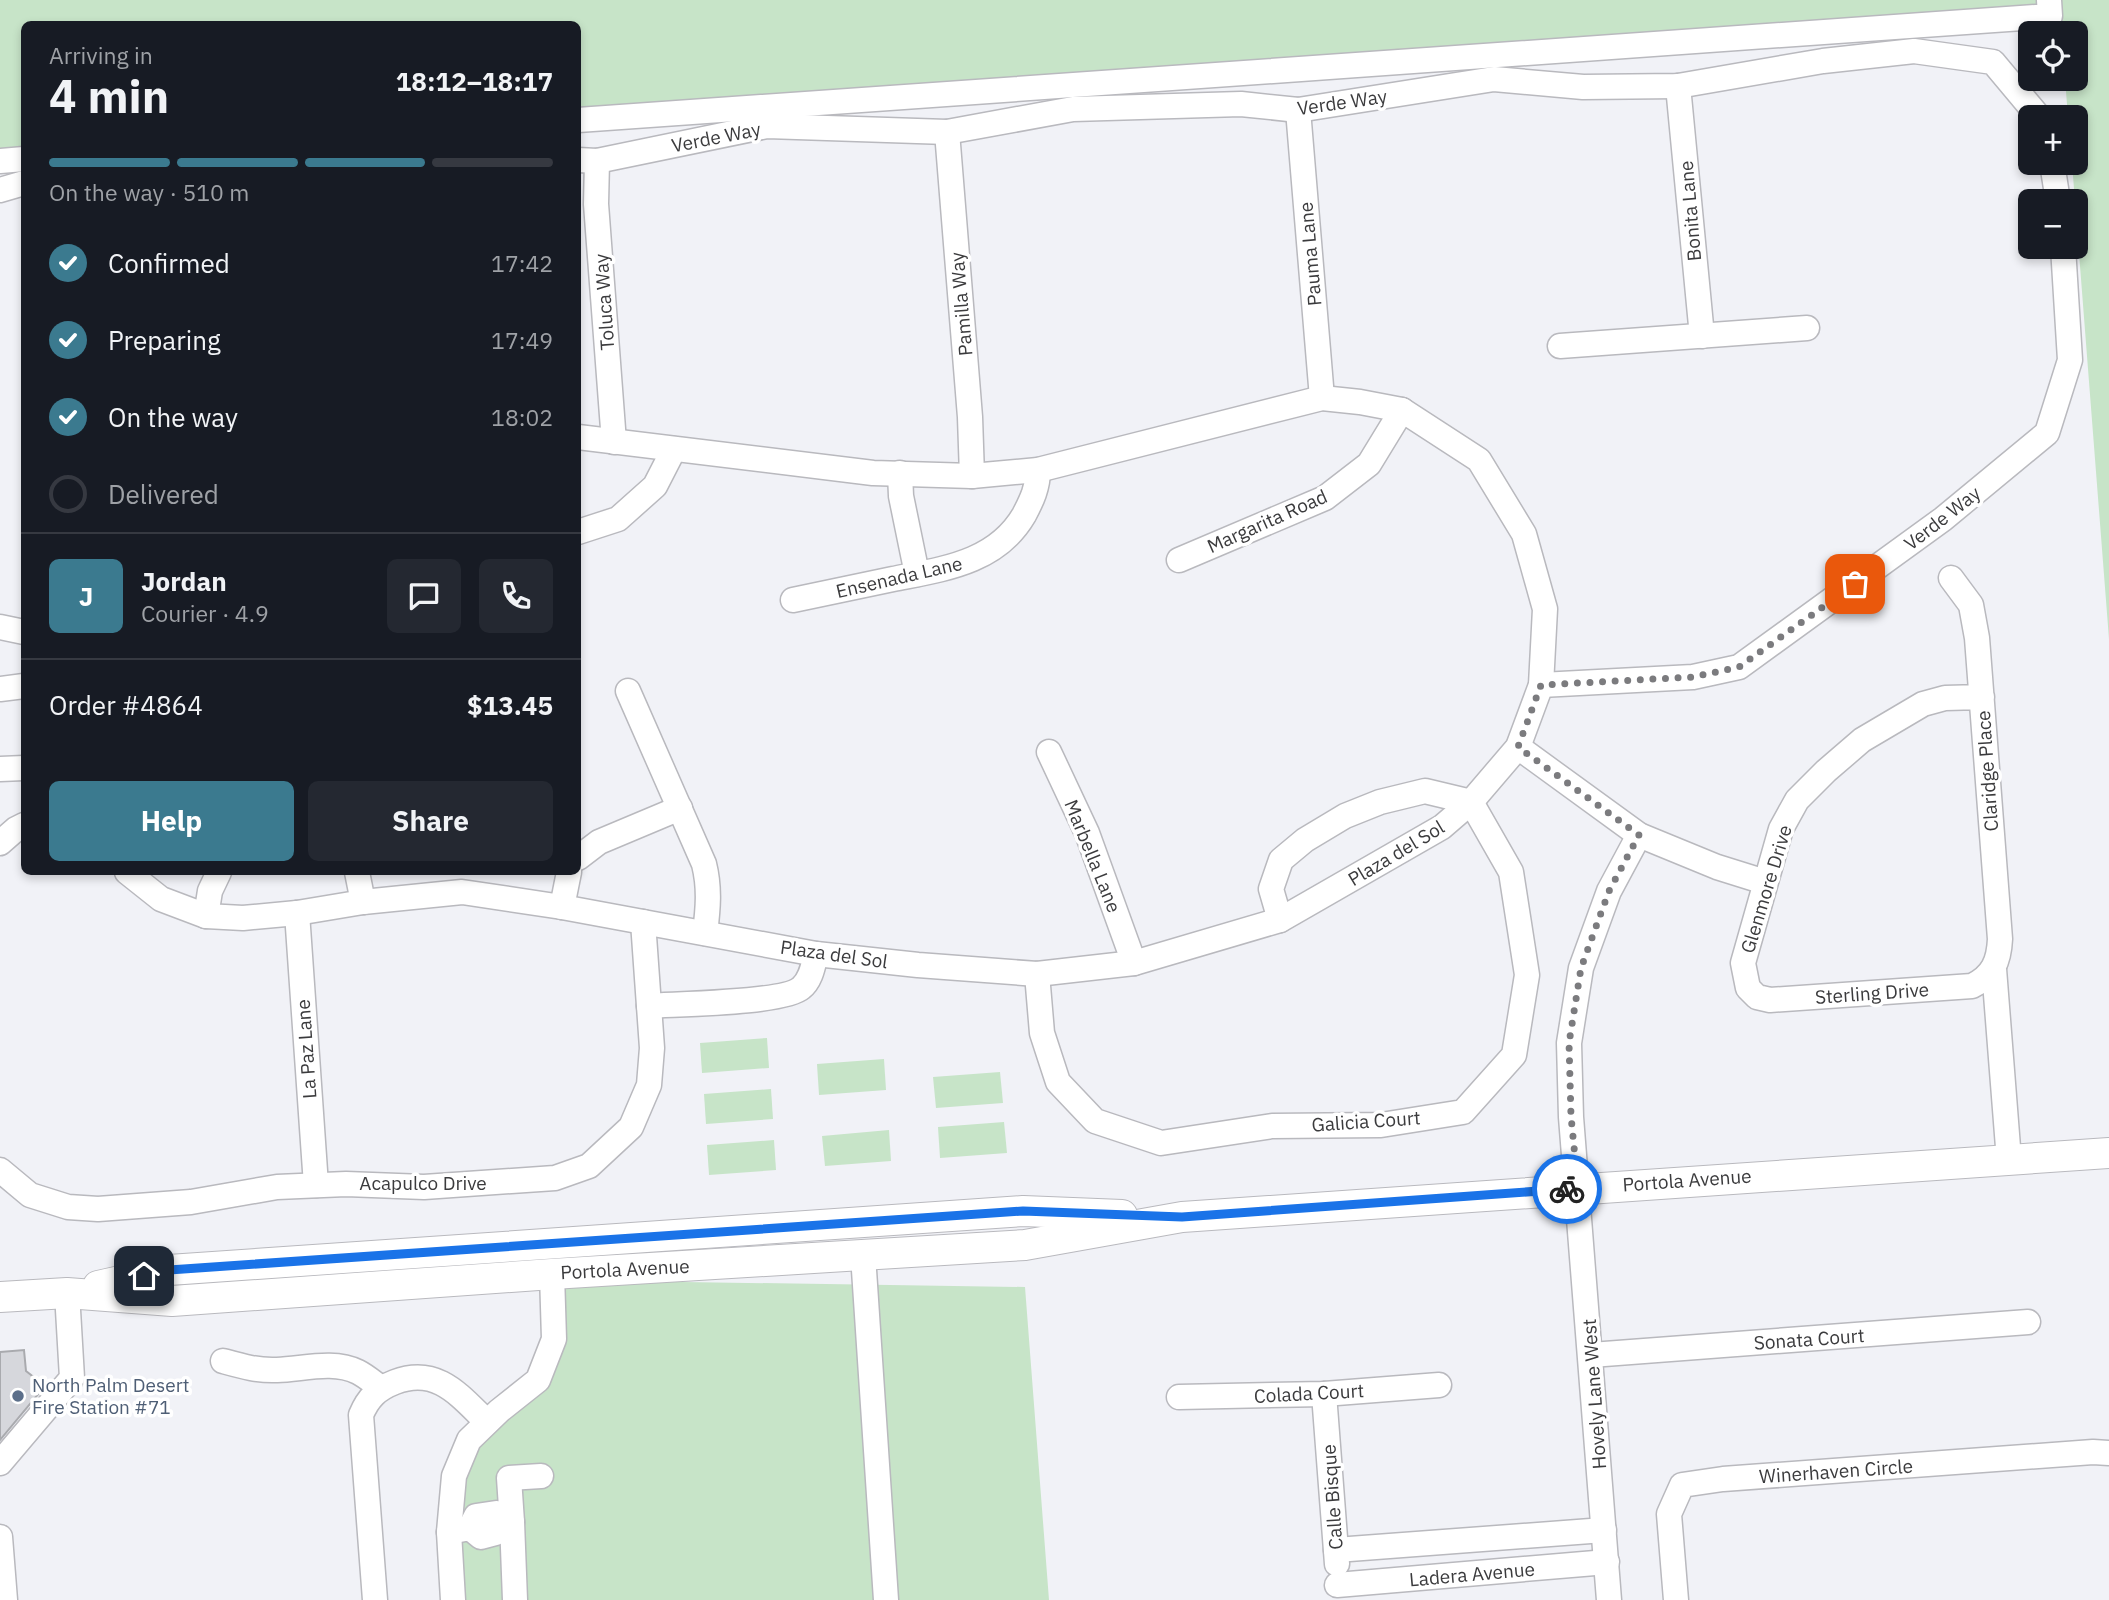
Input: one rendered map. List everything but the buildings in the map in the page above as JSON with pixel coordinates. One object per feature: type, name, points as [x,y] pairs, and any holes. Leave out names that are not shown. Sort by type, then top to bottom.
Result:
[{"type":"main road","name":"Portola Avenue","points":[[0,1297],[67,1293],[172,1301],[1025,1245],[1182,1217],[2109,1153]]},
{"type":"main road","name":"Portola Avenue","points":[[67,1293],[169,1270],[1023,1211],[1182,1217]]},
{"type":"main road","points":[[552,1274],[554,1265],[571,1257],[676,1248],[699,1234]]},
{"type":"street","points":[[581,120],[2050,16],[2049,0]]},
{"type":"street","name":"Verde Way","points":[[587,161],[767,126],[947,132],[1073,109],[1241,104],[1298,110],[1494,79],[1583,87],[1678,86],[1823,61],[1914,51],[1993,62],[2029,105]]},
{"type":"street","name":"Bonita Lane","points":[[1678,86],[1702,336]]},
{"type":"street","name":"Pauma Lane","points":[[1298,110],[1322,398]]},
{"type":"street","name":"Pamilla Way","points":[[947,132],[971,417],[972,476]]},
{"type":"street","points":[[0,161],[21,159]]},
{"type":"street","name":"Toluca Way","points":[[587,161],[596,204],[614,442]]},
{"type":"street","points":[[0,190],[21,184]]},
{"type":"street","name":"Verde Way","points":[[1541,685],[1693,677],[1739,667],[1943,519],[2047,433],[2070,360],[2064,259]]},
{"type":"street","points":[[1560,346],[1807,328]]},
{"type":"street","name":"Plaza del Sol","points":[[131,875],[161,899],[206,916],[243,918],[297,913],[363,902],[462,892],[562,907],[817,954],[918,965],[1037,974],[1134,963],[1280,920],[1442,827],[1471,802],[1518,747],[1541,685],[1545,609],[1524,534],[1479,460],[1402,410],[1322,398],[1038,470],[972,476],[873,473],[581,437]]},
{"type":"street","name":"Margarita Road","points":[[1179,560],[1325,498],[1369,464],[1402,410]]},
{"type":"street","points":[[581,530],[618,519],[655,486],[674,449]]},
{"type":"street","name":"Ensenada Lane","points":[[793,600],[964,564],[994,548],[1010,535],[1032,501],[1038,484],[1038,470]]},
{"type":"street","points":[[900,473],[901,496],[917,574]]},
{"type":"street","name":"Claridge Place","points":[[1951,578],[1970,605],[1977,638],[2000,939],[1999,955],[1994,969],[2009,1160]]},
{"type":"street","points":[[0,627],[21,631]]},
{"type":"street","points":[[0,689],[21,686]]},
{"type":"street","points":[[628,691],[704,864],[709,903],[705,933]]},
{"type":"street","name":"Glenmore Drive","points":[[1748,988],[1743,963],[1781,829],[1797,800],[1862,740],[1923,704],[1945,698],[1982,696]]},
{"type":"street","points":[[1518,747],[1639,835],[1717,867],[1765,882]]},
{"type":"street","name":"Marbella Lane","points":[[1049,752],[1087,833],[1134,963]]},
{"type":"street","points":[[0,769],[21,768]]},
{"type":"street","points":[[1280,920],[1271,889],[1281,860],[1305,840],[1345,817],[1402,796],[1425,791],[1471,802]]},
{"type":"street","name":"Galicia Court","points":[[1037,974],[1042,1033],[1058,1082],[1095,1121],[1161,1143],[1272,1126],[1381,1125],[1463,1112],[1514,1055],[1527,975],[1511,872],[1471,802]]},
{"type":"street","points":[[581,856],[600,842],[680,808]]},
{"type":"street","points":[[0,843],[21,826]]},
{"type":"street","name":"Hovely Lane West","points":[[1609,1600],[1571,1116],[1569,1043],[1581,968],[1609,891],[1639,835]]},
{"type":"street","points":[[206,916],[210,891],[218,875]]},
{"type":"street","points":[[358,875],[363,902]]},
{"type":"street","points":[[562,907],[568,875]]},
{"type":"street","name":"La Paz Lane","points":[[297,913],[316,1185]]},
{"type":"street","name":"Acapulco Drive","points":[[0,1170],[30,1195],[68,1207],[98,1209],[191,1202],[277,1187],[346,1184],[424,1187],[555,1178],[589,1166],[631,1127],[649,1085],[652,1048],[643,922]]},
{"type":"street","points":[[649,1006],[793,994],[808,981],[817,954]]},
{"type":"street","name":"Sterling Drive","points":[[1748,988],[1757,997],[1770,1000],[1972,986],[1984,980],[1994,969]]},
{"type":"street","points":[[863,1255],[886,1600]]},
{"type":"street","points":[[453,1600],[459,1530],[454,1476],[469,1440],[538,1380],[554,1339],[552,1274]]},
{"type":"street","points":[[0,1463],[72,1378],[67,1293]]},
{"type":"street","name":"Sonata Court","points":[[1591,1355],[2028,1322]]},
{"type":"street","points":[[223,1361],[252,1369],[340,1367],[358,1372],[381,1388]]},
{"type":"street","points":[[375,1600],[361,1415],[367,1401],[381,1388],[421,1376],[435,1379],[450,1389],[487,1422]]},
{"type":"street","name":"Colada Court","points":[[1179,1397],[1324,1394],[1439,1385]]},
{"type":"street","name":"Calle Bisque","points":[[1324,1394],[1338,1592]]},
{"type":"street","name":"Winerhaven Circle","points":[[1676,1600],[1669,1514],[1682,1485],[1737,1478],[2109,1453]]},
{"type":"street","points":[[515,1600],[509,1523],[509,1478],[541,1476]]},
{"type":"street","points":[[459,1530],[481,1536],[496,1533],[509,1523]]},
{"type":"street","name":"Ladera Avenue","points":[[1336,1550],[1604,1530]]},
{"type":"street","points":[[0,1537],[5,1600]]},
{"type":"street","points":[[1426,1543],[1430,1577]]},
{"type":"street","name":"Ladera Avenue","points":[[1338,1592],[1430,1577],[1606,1562]]},
{"type":"green space","points":[[0,0],[2109,0],[2109,639],[2079,259],[2088,259],[2088,189],[2074,189],[2073,175],[2088,175],[2088,105],[2067,105],[2066,91],[2088,91],[2088,21],[2018,21],[2018,31],[581,129],[581,21],[21,21],[21,167],[0,168]]},
{"type":"green space","points":[[767,1038],[769,1068],[702,1073],[700,1043]]},
{"type":"green space","points":[[884,1059],[886,1090],[819,1095],[817,1064]]},
{"type":"green space","points":[[1000,1072],[1003,1103],[936,1108],[933,1077]]},
{"type":"green space","points":[[771,1089],[773,1119],[706,1124],[704,1094]]},
{"type":"green space","points":[[1004,1122],[1007,1153],[940,1158],[938,1127]]},
{"type":"green space","points":[[889,1130],[891,1161],[825,1166],[822,1136]]},
{"type":"green space","points":[[774,1140],[776,1170],[709,1175],[707,1145]]},
{"type":"green space","points":[[552,1280],[1025,1287],[1049,1600],[451,1600],[469,1440],[538,1380]]},
{"type":"way so far","points":[[1567,1189],[1578,1188],[1571,1116],[1569,1043],[1581,968],[1609,891],[1639,835],[1518,747],[1541,685],[1693,677],[1739,667],[1855,584]]},
{"type":"place","name":"North Palm Desert Fire Station #71","points":[[18,1396]]},
{"type":"route","points":[[144,1276],[169,1270],[396,1253],[1023,1211],[1182,1217],[1567,1189]]}]
